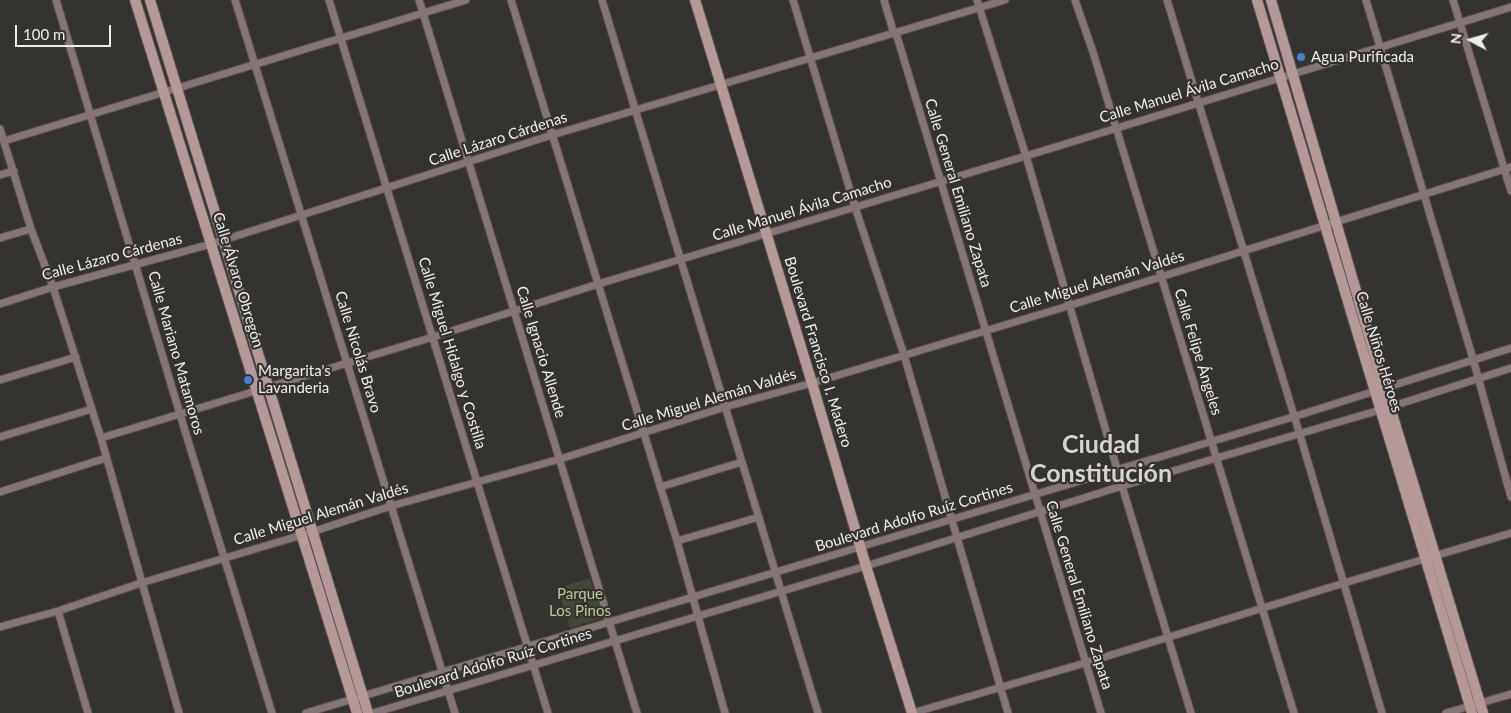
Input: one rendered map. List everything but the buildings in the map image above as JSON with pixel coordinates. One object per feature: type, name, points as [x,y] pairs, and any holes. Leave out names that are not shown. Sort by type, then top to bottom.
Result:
[{"type":"street","name":"Calle Mariano Matamoros","points":[[56,0],[179,414],[272,713]]},
{"type":"street","name":"Calle Álvaro Obregón","points":[[134,0],[301,535],[358,698],[368,713]]},
{"type":"street","name":"Calle Álvaro Obregón","points":[[150,0],[312,532],[358,698],[357,713]]},
{"type":"street","name":"Calle Nicolás Bravo","points":[[235,0],[455,713]]},
{"type":"street","name":"Calle Miguel Hidalgo y Costilla","points":[[329,0],[548,713]]},
{"type":"street","name":"Calle Ignacio Allende","points":[[419,0],[637,713]]},
{"type":"street","points":[[4,141],[466,0]]},
{"type":"street","points":[[511,0],[677,542],[725,713]]},
{"type":"street","points":[[602,0],[818,713]]},
{"type":"street","name":"Boulevard Francisco I. Madero","points":[[695,0],[912,713]]},
{"type":"street","points":[[793,0],[855,207],[904,355],[1008,713]]},
{"type":"street","name":"Calle General Emiliano Zapata","points":[[884,0],[894,34],[896,33],[1100,713]]},
{"type":"street","points":[[977,0],[1026,156],[1068,306],[1191,713]]},
{"type":"street","name":"Calle Lázaro Cárdenas","points":[[0,304],[53,287],[223,241],[552,135],[1005,0]]},
{"type":"street","name":"Calle Felipe Ángeles","points":[[1075,0],[1093,52],[1215,459],[1294,713]]},
{"type":"street","points":[[1167,0],[1300,435],[1382,713]]},
{"type":"street","name":"Calle Niños Héroes","points":[[1257,0],[1324,226],[1386,408],[1476,709]]},
{"type":"street","name":"Calle Niños Héroes","points":[[1272,0],[1380,390]]},
{"type":"street","points":[[1366,0],[1473,359],[1511,497]]},
{"type":"street","points":[[1453,0],[1508,168],[1511,192]]},
{"type":"street","name":"Calle Manuel Ávila Camacho","points":[[101,438],[347,364],[598,284],[1026,156],[1511,7]]},
{"type":"street","points":[[0,129],[31,229],[53,287],[101,438],[178,713]]},
{"type":"street","name":"Calle Miguel Alemán Valdés","points":[[0,627],[58,611],[141,583],[312,532],[391,506],[560,460],[726,407],[1068,306],[1508,168]]},
{"type":"street","points":[[0,175],[14,171]]},
{"type":"street","points":[[0,238],[31,229]]},
{"type":"street","name":"Boulevard Adolfo Ruíz Cortines","points":[[306,713],[1294,418],[1511,348]]},
{"type":"street","points":[[0,380],[76,357]]},
{"type":"street","name":"Boulevard Adolfo Ruíz Cortines","points":[[373,713],[866,566],[1122,486],[1300,435],[1511,368]]},
{"type":"street","points":[[0,438],[92,409]]},
{"type":"street","points":[[0,492],[106,458]]},
{"type":"street","points":[[660,487],[742,462]]},
{"type":"street","points":[[677,542],[759,516]]},
{"type":"street","points":[[912,713],[1169,638],[1344,583],[1511,534]]},
{"type":"street","points":[[58,611],[88,713]]},
{"type":"street","points":[[1446,713],[1476,709],[1511,694]]},
{"type":"green space","name":"Parque Los Pinos","points":[[590,578],[603,618],[570,628],[558,588]]},
{"type":"place","name":"Agua Purificada","points":[[1301,57]]},
{"type":"place","name":"Margarita's Lavanderia","points":[[248,380]]},
{"type":"district","name":"Ciudad Constitución","points":[[1101,460]]}]
